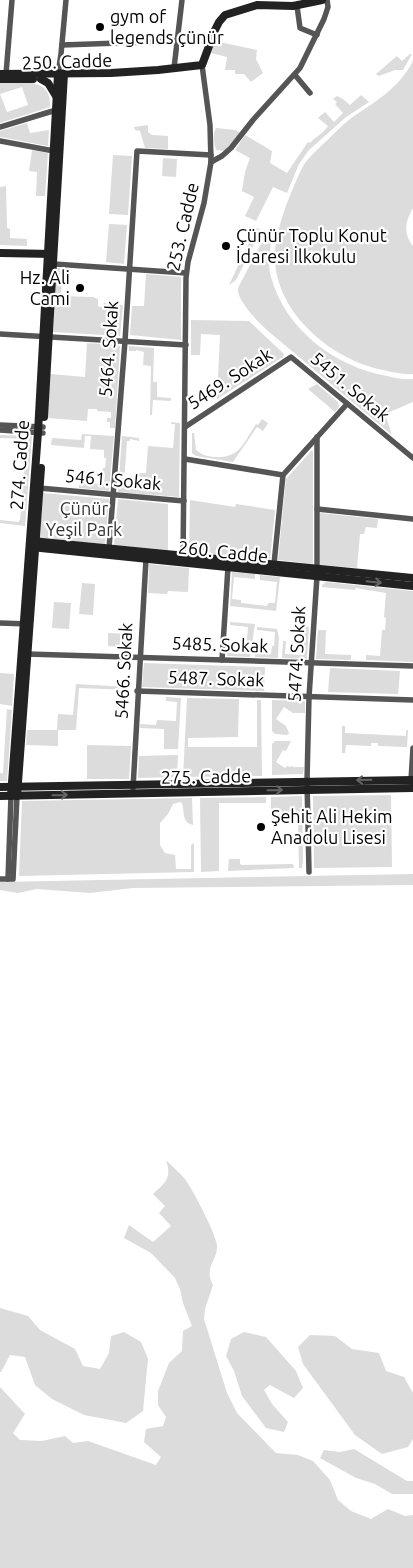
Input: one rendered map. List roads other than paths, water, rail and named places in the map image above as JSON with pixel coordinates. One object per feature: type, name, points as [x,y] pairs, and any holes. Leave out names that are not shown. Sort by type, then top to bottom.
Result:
[{"type":"street","points":[[2,76],[12,0]]},
{"type":"street","name":"274. Cadde","points":[[0,880],[10,879],[14,786],[47,336],[66,0]]},
{"type":"street","points":[[174,68],[182,0]]},
{"type":"street","points":[[211,159],[210,125],[202,65],[212,36],[222,17],[261,2],[297,6],[322,0]]},
{"type":"street","name":"253. Cadde","points":[[183,559],[186,273],[204,203],[211,159],[222,156],[231,148],[257,115],[295,75],[317,35],[326,12],[327,0]]},
{"type":"street","points":[[297,6],[300,28],[317,35]]},
{"type":"street","points":[[62,45],[177,41]]},
{"type":"street","name":"250. Cadde","points":[[2,76],[111,77],[134,72],[202,65]]},
{"type":"street","points":[[295,75],[310,93]]},
{"type":"street","name":"250. Cadde","points":[[2,76],[42,79],[61,77]]},
{"type":"street","name":"274. Cadde","points":[[47,336],[54,264],[51,254],[56,110],[61,77]]},
{"type":"street","points":[[42,79],[50,86],[57,100]]},
{"type":"street","points":[[0,127],[56,110]]},
{"type":"street","points":[[0,141],[54,150]]},
{"type":"street","name":"5464. Sokak","points":[[109,548],[137,151],[211,159]]},
{"type":"street","points":[[0,253],[51,254]]},
{"type":"street","points":[[54,264],[186,273]]},
{"type":"street","points":[[0,334],[186,345]]},
{"type":"street","name":"5469. Sokak","points":[[185,427],[292,357]]},
{"type":"street","name":"5451. Sokak","points":[[292,357],[413,458]]},
{"type":"street","points":[[274,564],[283,475],[347,404]]},
{"type":"street","points":[[0,424],[41,429]]},
{"type":"street","points":[[0,430],[41,429]]},
{"type":"street","points":[[32,544],[39,488],[41,429]]},
{"type":"street","name":"5474. Sokak","points":[[309,872],[307,785],[309,697],[317,572],[317,437]]},
{"type":"street","points":[[185,459],[283,475]]},
{"type":"street","name":"5461. Sokak","points":[[39,488],[184,502]]},
{"type":"street","points":[[317,509],[413,519]]},
{"type":"street","name":"260. Cadde","points":[[32,544],[109,548],[228,567],[413,578]]},
{"type":"street","name":"260. Cadde","points":[[32,544],[146,559],[274,564],[413,586]]},
{"type":"street","name":"5466. Sokak","points":[[133,793],[137,692],[146,559]]},
{"type":"street","points":[[222,660],[228,567]]},
{"type":"street","points":[[0,623],[26,624]]},
{"type":"street","name":"274. Cadde","points":[[14,786],[27,654],[26,624]]},
{"type":"street","name":"5485. Sokak","points":[[27,654],[413,666]]},
{"type":"street","name":"5487. Sokak","points":[[137,692],[413,700]]},
{"type":"street","points":[[412,782],[413,748]]},
{"type":"street","name":"275. Cadde","points":[[0,796],[133,793],[412,782]]},
{"type":"street","name":"275. Cadde","points":[[0,786],[133,784],[307,785]]},
{"type":"place","name":"gym of legends çünür","points":[[100,27]]},
{"type":"place","name":"Çünür Toplu Konut İdaresi İlkokulu","points":[[226,246]]},
{"type":"place","name":"Hz. Ali Cami","points":[[80,288]]},
{"type":"place","name":"Şehit Ali Hekim Anadolu Lisesi","points":[[261,827]]},
{"type":"park label","name":"Çünür Yeşil Park","points":[[84,519]]}]
